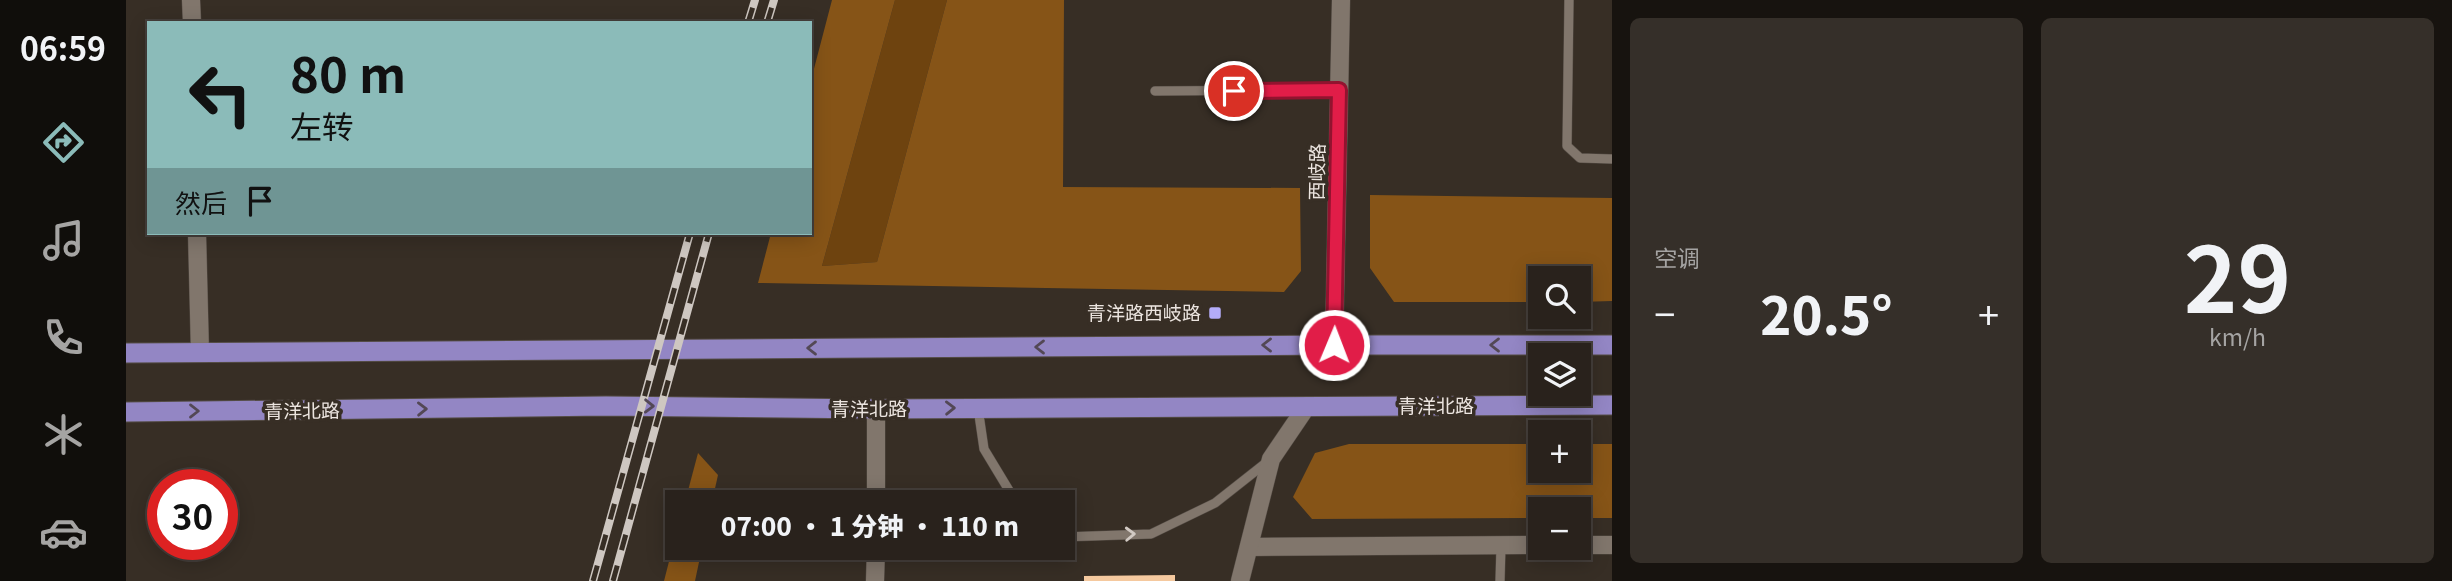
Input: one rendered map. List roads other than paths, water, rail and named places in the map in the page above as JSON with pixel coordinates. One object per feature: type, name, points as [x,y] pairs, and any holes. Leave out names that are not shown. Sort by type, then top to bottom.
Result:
[{"type":"main road","points":[[126,354],[1612,345]]},
{"type":"main road","name":"青洋北路","points":[[126,412],[606,406],[876,409],[1612,405]]},
{"type":"street","points":[[191,0],[192,21]]},
{"type":"street","name":"西岐路","points":[[1334,345],[1341,0]]},
{"type":"street","points":[[197,235],[200,353]]},
{"type":"street","points":[[1240,581],[1271,459],[1307,406]]},
{"type":"street","points":[[876,409],[876,490]]},
{"type":"street","points":[[1250,547],[1528,545]]},
{"type":"street","points":[[1591,545],[1612,545]]},
{"type":"street","points":[[875,581],[876,560]]},
{"type":"lane","points":[[1569,0],[1567,146],[1580,159],[1612,159]]},
{"type":"lane","points":[[1155,91],[1339,90]]},
{"type":"lane","points":[[978,408],[984,449],[1009,490]]},
{"type":"lane","points":[[1075,537],[1151,534],[1215,503],[1271,459]]},
{"type":"lane","points":[[1500,581],[1501,546]]},
{"type":"railway","points":[[749,21],[755,0]]},
{"type":"railway","points":[[768,21],[774,0]]},
{"type":"railway","points":[[593,581],[689,235]]},
{"type":"railway","points":[[613,581],[708,235]]},
{"type":"place","name":"青洋路西岐路","points":[[1215,313]]}]
